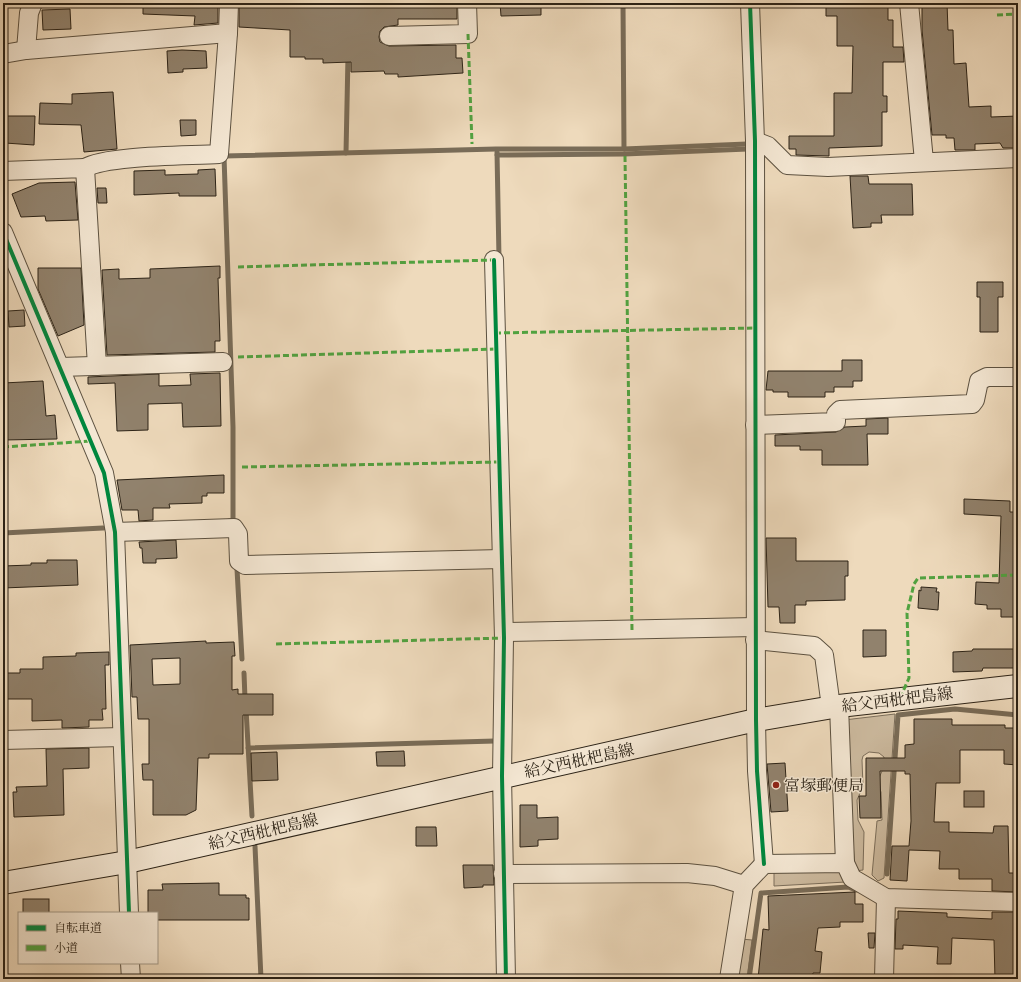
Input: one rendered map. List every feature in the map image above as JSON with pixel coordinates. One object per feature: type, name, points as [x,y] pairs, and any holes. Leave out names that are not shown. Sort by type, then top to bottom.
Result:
[{"type":"main road","name":"給父西枇杷島線","points":[[3,882],[126,862],[502,776],[756,720],[835,706],[1018,686]]},
{"type":"street","points":[[26,50],[30,12],[33,3]]},
{"type":"street","points":[[3,171],[85,168],[92,164],[127,159],[219,154],[229,3]]},
{"type":"street","points":[[389,36],[468,34],[467,3]]},
{"type":"street","points":[[750,3],[755,141],[756,720],[757,771],[764,864]]},
{"type":"street","points":[[908,3],[924,161]]},
{"type":"street","points":[[3,54],[26,50],[228,33]]},
{"type":"street","points":[[755,141],[768,146],[787,165],[828,167],[924,161],[1018,158]]},
{"type":"street","points":[[85,168],[97,366]]},
{"type":"street","points":[[3,232],[104,473],[115,532],[128,912]]},
{"type":"street","points":[[494,260],[504,632],[502,776],[506,979]]},
{"type":"street","points":[[60,367],[223,362]]},
{"type":"street","points":[[755,425],[836,422],[836,414],[840,410],[972,404],[975,400],[979,381],[987,378],[1018,377]]},
{"type":"street","points":[[115,532],[234,528],[238,534],[239,561],[245,565],[502,559]]},
{"type":"street","points":[[504,632],[755,633],[814,646],[824,655],[835,706],[845,864],[852,878],[886,898],[1018,902]]},
{"type":"street","points":[[3,740],[122,737]]},
{"type":"street","points":[[729,979],[744,885],[764,864],[845,864]]},
{"type":"street","points":[[503,874],[687,873],[715,876],[744,885]]},
{"type":"street","points":[[884,979],[886,898]]},
{"type":"street","points":[[130,964],[131,979]]},
{"type":"shaded area","points":[[895,714],[884,878],[878,881],[872,875],[877,821],[882,820],[881,792],[878,785],[883,769],[884,757],[879,753],[869,752],[863,756],[863,786],[857,800],[858,820],[864,832],[863,870],[855,871],[844,720]]},
{"type":"shaded area","points":[[837,868],[846,882],[774,886],[774,869]]},
{"type":"shaded area","points":[[741,939],[752,940],[747,979],[736,979]]},
{"type":"building","points":[[143,3],[218,3],[218,23],[194,25],[195,16],[143,14]]},
{"type":"building","points":[[239,3],[457,3],[457,19],[398,19],[398,25],[384,27],[380,31],[379,37],[380,42],[389,46],[456,45],[456,58],[462,58],[463,73],[398,77],[398,74],[385,74],[384,71],[351,72],[351,62],[323,63],[323,59],[290,57],[290,30],[239,27]]},
{"type":"building","points":[[500,3],[541,3],[541,15],[501,16]]},
{"type":"building","points":[[826,3],[888,3],[888,20],[893,20],[893,47],[903,47],[904,62],[883,62],[883,96],[887,96],[887,112],[882,112],[882,146],[829,148],[829,156],[796,155],[796,149],[789,149],[789,136],[834,136],[834,93],[852,93],[853,46],[837,46],[837,16],[826,16]]},
{"type":"building","points":[[922,3],[947,3],[948,30],[953,30],[954,64],[966,63],[969,107],[991,106],[991,117],[1018,116],[1018,148],[1003,148],[1000,143],[975,144],[975,150],[955,150],[954,138],[946,138],[946,135],[932,135],[922,30]]},
{"type":"building","points":[[70,9],[71,29],[43,30],[42,10]]},
{"type":"building","points":[[167,51],[206,51],[207,68],[183,69],[183,72],[168,73]]},
{"type":"building","points":[[113,92],[117,149],[84,152],[81,125],[39,124],[40,103],[72,104],[72,94]]},
{"type":"building","points":[[6,116],[35,116],[34,145],[5,143]]},
{"type":"building","points":[[180,120],[196,120],[196,135],[181,136]]},
{"type":"building","points":[[215,169],[216,196],[179,196],[179,193],[134,195],[134,171],[165,170],[165,175],[198,174],[198,170]]},
{"type":"building","points":[[850,176],[868,176],[869,184],[912,184],[913,215],[881,215],[882,223],[871,223],[871,227],[853,228]]},
{"type":"building","points":[[75,182],[78,220],[46,221],[45,216],[21,217],[12,194],[39,183]]},
{"type":"building","points":[[97,188],[106,188],[107,203],[98,203]]},
{"type":"building","points":[[220,266],[220,278],[218,278],[220,341],[215,341],[215,352],[107,355],[102,270],[119,269],[119,279],[150,278],[150,269]]},
{"type":"building","points":[[38,268],[81,268],[84,325],[58,336],[38,289]]},
{"type":"building","points":[[977,282],[1003,282],[1003,297],[998,297],[998,332],[980,332],[980,297],[977,297]]},
{"type":"building","points":[[24,310],[25,326],[9,327],[8,311]]},
{"type":"building","points":[[842,360],[862,360],[862,381],[853,381],[853,387],[834,387],[834,392],[825,392],[825,397],[788,397],[788,392],[773,392],[773,390],[766,390],[768,371],[842,371]]},
{"type":"building","points":[[220,373],[221,426],[183,427],[182,403],[148,404],[148,430],[117,431],[115,383],[88,384],[88,377],[159,374],[159,386],[191,385],[190,374]]},
{"type":"building","points":[[43,381],[46,416],[55,415],[57,439],[3,440],[3,383]]},
{"type":"building","points":[[888,418],[888,434],[867,434],[868,465],[822,465],[822,450],[800,450],[800,446],[775,446],[775,435],[836,432],[845,427],[866,426],[866,419]]},
{"type":"building","points":[[224,475],[224,493],[207,493],[207,496],[202,496],[202,503],[169,504],[170,508],[153,508],[153,520],[139,521],[138,510],[122,510],[117,480]]},
{"type":"building","points":[[964,499],[1010,501],[1010,512],[1018,512],[1018,617],[1001,617],[1001,609],[987,609],[987,605],[975,604],[976,582],[999,583],[1001,516],[964,514]]},
{"type":"building","points":[[766,538],[796,538],[796,561],[848,561],[848,576],[845,576],[845,600],[806,601],[806,605],[795,605],[795,623],[780,623],[779,607],[768,607]]},
{"type":"building","points":[[176,540],[177,558],[156,559],[156,563],[143,563],[142,548],[140,548],[139,542]]},
{"type":"building","points":[[47,560],[77,560],[78,585],[3,588],[3,566],[47,563]]},
{"type":"building","points":[[921,587],[937,588],[936,592],[939,592],[938,610],[918,608],[919,590],[921,591]]},
{"type":"building","points":[[863,630],[886,630],[886,656],[863,657]]},
{"type":"building","points":[[206,641],[206,643],[234,642],[235,656],[232,656],[232,690],[238,689],[238,694],[273,694],[273,715],[243,715],[243,754],[209,754],[209,758],[198,758],[196,810],[186,815],[153,815],[153,780],[143,780],[142,764],[149,764],[149,719],[138,719],[137,697],[132,697],[130,645]],"holes":[[[180,658],[180,684],[153,685],[152,659]]]},
{"type":"building","points":[[973,649],[1018,649],[1018,668],[983,668],[982,671],[953,672],[953,652],[972,651]]},
{"type":"building","points":[[109,652],[109,665],[105,665],[106,709],[102,709],[103,720],[89,720],[89,727],[62,728],[62,720],[32,721],[32,699],[3,699],[3,673],[20,673],[20,669],[43,669],[43,657],[76,656],[76,653]]},
{"type":"building","points":[[914,719],[952,719],[952,725],[1005,725],[1005,728],[1018,728],[1018,765],[1004,764],[1004,750],[960,750],[960,783],[936,783],[934,822],[949,822],[949,832],[993,833],[994,826],[1008,826],[1009,873],[1018,873],[1018,892],[992,891],[992,879],[959,879],[959,869],[939,869],[940,851],[909,850],[907,881],[890,880],[892,846],[909,846],[911,821],[910,774],[905,774],[905,771],[880,771],[881,818],[860,818],[859,796],[866,796],[866,758],[905,758],[905,745],[914,744]]},
{"type":"building","points":[[89,748],[89,768],[63,769],[64,815],[14,817],[13,792],[17,792],[16,787],[47,786],[46,749]]},
{"type":"building","points":[[404,751],[405,766],[377,766],[376,752]]},
{"type":"building","points":[[277,752],[278,780],[252,781],[251,753]]},
{"type":"building","points":[[785,763],[788,811],[771,812],[767,764]]},
{"type":"building","points":[[964,791],[984,791],[984,807],[964,807]]},
{"type":"building","points":[[520,805],[537,805],[537,818],[558,817],[558,839],[538,840],[538,846],[520,847]]},
{"type":"building","points":[[416,827],[436,827],[437,846],[416,846]]},
{"type":"building","points":[[463,865],[493,865],[494,885],[464,888]]},
{"type":"building","points":[[219,883],[219,895],[246,895],[246,898],[249,898],[249,920],[158,920],[158,912],[148,912],[148,890],[163,890],[162,884]]},
{"type":"building","points":[[855,892],[855,904],[863,904],[863,922],[840,922],[840,927],[818,928],[815,951],[822,952],[820,973],[813,973],[812,979],[758,979],[763,929],[769,930],[768,896]]},
{"type":"building","points":[[23,899],[49,899],[49,912],[23,912]]},
{"type":"building","points":[[898,911],[947,913],[947,917],[992,919],[992,912],[1018,912],[1018,979],[995,979],[994,940],[952,938],[951,964],[937,964],[938,947],[903,945],[903,949],[895,949],[896,919],[898,919]]},
{"type":"building","points":[[868,933],[875,933],[874,948],[869,948]]},
{"type":"waterway","points":[[623,3],[624,149]]},
{"type":"waterway","points":[[346,153],[348,56]]},
{"type":"waterway","points":[[229,521],[233,521],[233,427],[224,156],[496,149],[624,149],[747,144]]},
{"type":"waterway","points":[[497,155],[624,154],[748,149]]},
{"type":"waterway","points":[[497,152],[499,258]]},
{"type":"waterway","points":[[3,533],[103,528]]},
{"type":"waterway","points":[[237,569],[242,659]]},
{"type":"waterway","points":[[244,673],[245,699]]},
{"type":"waterway","points":[[246,709],[252,816]]},
{"type":"waterway","points":[[887,874],[898,715],[955,709],[1018,715]]},
{"type":"waterway","points":[[248,748],[495,741]]},
{"type":"waterway","points":[[255,846],[261,979]]},
{"type":"waterway","points":[[749,979],[761,893],[848,887],[856,890]]},
{"type":"marked path","points":[[997,15],[1018,14]]},
{"type":"marked path","points":[[468,34],[472,144]]},
{"type":"marked path","points":[[625,156],[632,630]]},
{"type":"marked path","points":[[238,267],[494,260]]},
{"type":"marked path","points":[[495,333],[755,328]]},
{"type":"marked path","points":[[238,357],[495,349]]},
{"type":"marked path","points":[[3,447],[91,441]]},
{"type":"marked path","points":[[242,467],[499,462]]},
{"type":"marked path","points":[[900,698],[909,678],[907,613],[914,584],[918,578],[1018,575]]},
{"type":"marked path","points":[[276,644],[504,638]]},
{"type":"cycle path","points":[[750,3],[755,141],[756,720],[757,771],[764,864]]},
{"type":"cycle path","points":[[3,232],[104,473],[115,532],[129,912]]},
{"type":"cycle path","points":[[494,260],[504,638],[502,776],[506,979]]},
{"type":"place","name":"富塚郵便局","points":[[776,785]]}]
